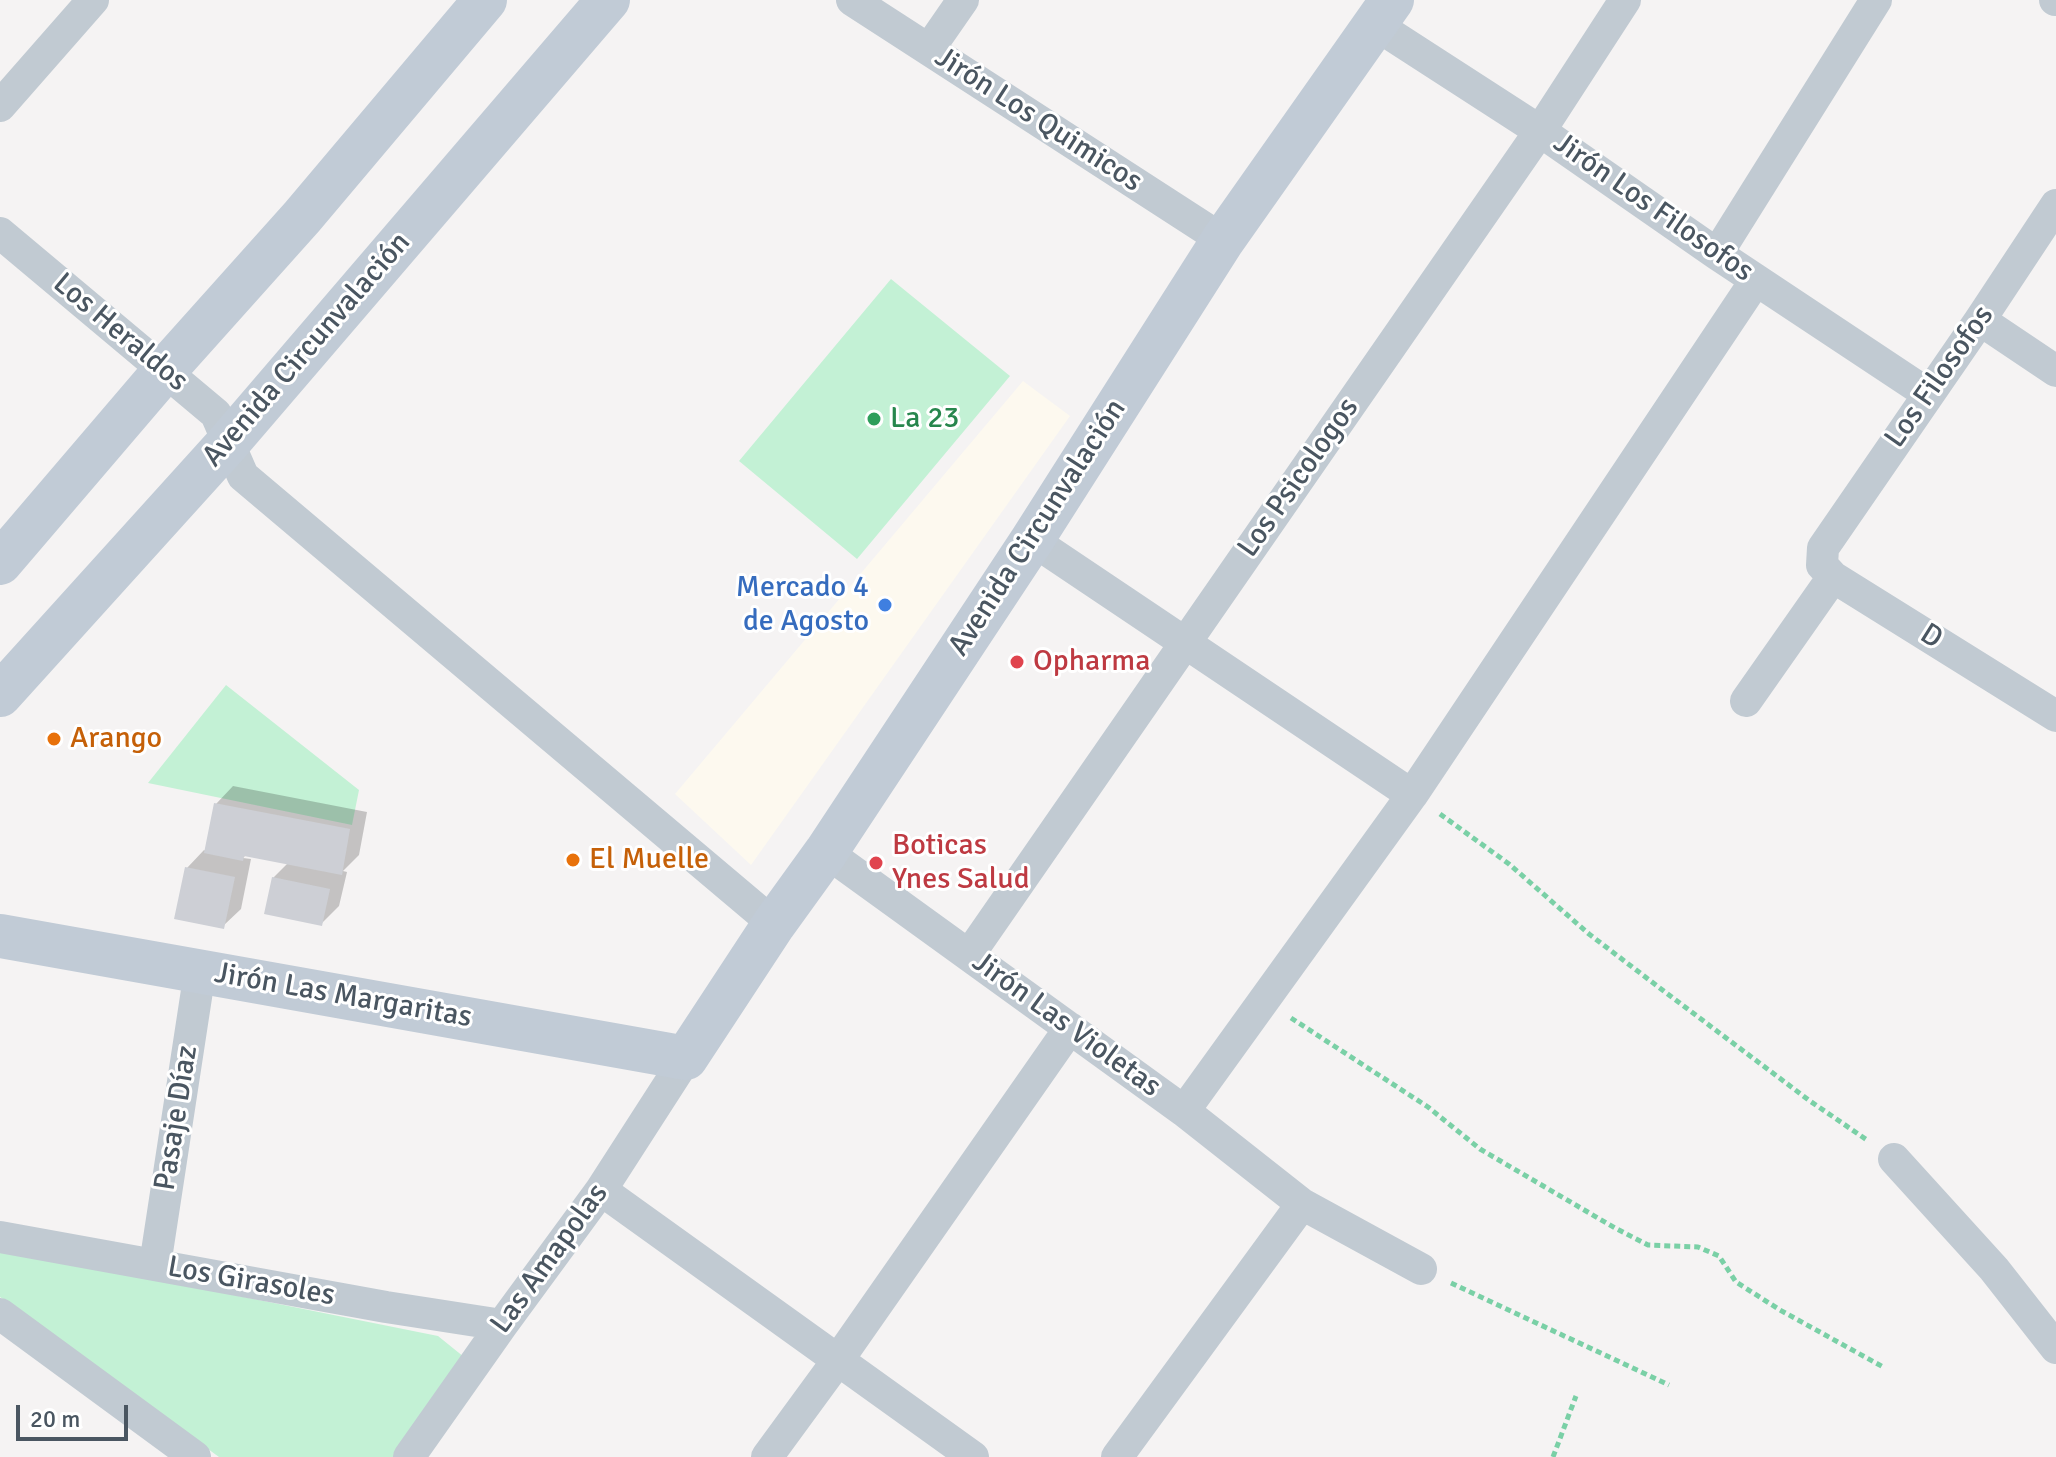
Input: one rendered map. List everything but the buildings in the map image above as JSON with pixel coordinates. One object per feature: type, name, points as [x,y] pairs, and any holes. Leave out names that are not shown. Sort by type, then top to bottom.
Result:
[{"type":"street","points":[[0,106],[93,0]]},
{"type":"street","points":[[0,563],[165,370],[302,217],[485,0]]},
{"type":"street","name":"Avenida Circunvalación","points":[[0,695],[228,443],[608,0]]},
{"type":"street","name":"Jirón Los Quimicos","points":[[852,0],[1223,240]]},
{"type":"street","points":[[929,49],[963,0]]},
{"type":"street","name":"Los Psicologos","points":[[969,955],[1540,131],[1625,0]]},
{"type":"street","points":[[1717,254],[1876,0]]},
{"type":"street","name":"Avenida Circunvalación","points":[[686,1058],[1032,540],[1223,240],[1384,13]]},
{"type":"street","name":"Jirón Los Filosofos","points":[[1384,13],[1540,131],[1717,254],[1928,394]]},
{"type":"street","name":"Los Filosofos","points":[[1746,701],[1928,394],[2056,205]]},
{"type":"street","name":"Los Heraldos","points":[[0,233],[216,414],[243,476],[774,924]]},
{"type":"street","points":[[1184,1111],[1412,795],[1756,280]]},
{"type":"street","points":[[1980,320],[2056,371]]},
{"type":"street","points":[[1032,540],[1412,795]]},
{"type":"street","name":"D","points":[[1828,562],[2056,716]]},
{"type":"street","name":"Jirón Las Violetas","points":[[826,852],[1184,1111],[1302,1204],[1421,1269]]},
{"type":"street","name":"Jirón Las Margaritas","points":[[0,936],[686,1058]]},
{"type":"street","name":"Pasaje Díaz","points":[[155,1265],[200,971]]},
{"type":"street","points":[[767,1457],[1070,1028]]},
{"type":"street","name":"Las Amapolas","points":[[409,1457],[601,1190],[686,1058]]},
{"type":"street","points":[[1894,1159],[1994,1269],[2056,1348]]},
{"type":"street","points":[[601,1190],[973,1457]]},
{"type":"street","points":[[1117,1457],[1302,1204]]},
{"type":"street","name":"Los Girasoles","points":[[0,1237],[502,1325]]},
{"type":"street","points":[[0,1314],[195,1457]]},
{"type":"path","points":[[1412,795],[1509,864],[1589,934],[1669,995],[1810,1101],[1894,1159]]},
{"type":"path","points":[[1264,1000],[1428,1107],[1480,1149],[1648,1245],[1698,1247],[1719,1256],[1736,1282],[1885,1368]]},
{"type":"path","points":[[1421,1269],[1669,1385]]},
{"type":"path","points":[[1553,1457],[1576,1396]]},
{"type":"shaded area","name":"Mercado 4 de Agosto","points":[[1023,381],[1070,416],[751,865],[675,794]]},
{"type":"green space","name":"La 23","points":[[891,279],[1010,376],[857,559],[739,461]]},
{"type":"green space","points":[[226,685],[359,790],[352,825],[148,783]]},
{"type":"green space","points":[[0,1248],[438,1336],[464,1357],[393,1457],[219,1457],[0,1297]]},
{"type":"place","name":"La 23","points":[[874,419]]},
{"type":"place","name":"Mercado 4 de Agosto","points":[[885,605]]},
{"type":"place","name":"Opharma","points":[[1017,662]]},
{"type":"place","name":"Arango","points":[[54,739]]},
{"type":"place","name":"El Muelle","points":[[573,860]]},
{"type":"place","name":"Boticas Ynes Salud","points":[[876,863]]}]
